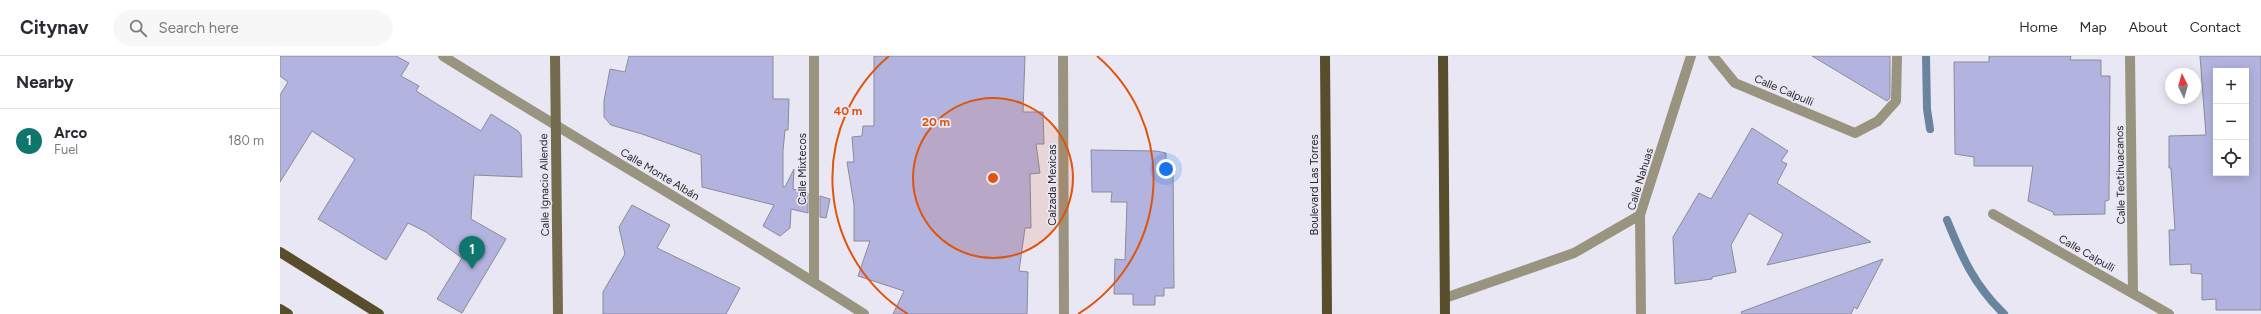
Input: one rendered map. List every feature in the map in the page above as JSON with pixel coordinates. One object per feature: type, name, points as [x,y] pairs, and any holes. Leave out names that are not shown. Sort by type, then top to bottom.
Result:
[{"type":"main road","name":"Boulevard Las Torres","points":[[1325,56],[1327,314]]},
{"type":"main road","points":[[1443,56],[1445,314]]},
{"type":"main road","points":[[280,252],[379,314]]},
{"type":"main road","points":[[280,309],[288,314]]},
{"type":"street","name":"Calle Monte Albán","points":[[442,56],[556,127],[677,197],[864,314]]},
{"type":"street","name":"Calle Ignacio Allende","points":[[555,56],[558,314]]},
{"type":"street","name":"Calle Mixtecos","points":[[814,56],[814,282]]},
{"type":"street","name":"Calzada Mexicas","points":[[1063,56],[1064,314]]},
{"type":"street","name":"Calle Nahuas","points":[[1641,314],[1640,215],[1692,56]]},
{"type":"street","name":"Calle Calpulli","points":[[1713,56],[1735,83],[1855,133],[1878,121],[1896,101],[1896,56]]},
{"type":"street","name":"Calle Teotihuacanos","points":[[2130,56],[2133,293]]},
{"type":"street","name":"Calle Calpulli","points":[[1993,214],[2169,314]]},
{"type":"street","points":[[1445,298],[1574,253],[1640,215]]},
{"type":"building","points":[[280,56],[396,56],[409,63],[401,76],[419,86],[416,91],[481,131],[491,114],[518,131],[521,135],[522,177],[474,175],[471,219],[506,239],[462,313],[437,299],[462,258],[426,232],[408,223],[386,260],[318,219],[355,159],[312,131],[280,182],[280,95],[288,82],[280,76]]},
{"type":"building","points":[[629,56],[773,56],[773,99],[789,99],[788,130],[785,130],[783,151],[783,187],[785,187],[794,169],[793,189],[808,193],[808,213],[791,209],[790,228],[780,236],[763,226],[774,205],[702,187],[701,155],[642,134],[611,125],[604,117],[604,101],[610,69],[625,72]]},
{"type":"building","points":[[874,56],[1025,56],[1023,112],[1043,112],[1044,144],[1036,144],[1040,173],[1030,174],[1031,228],[1025,228],[1019,271],[1028,272],[1027,314],[893,314],[904,291],[858,276],[870,241],[854,241],[854,205],[847,162],[854,162],[852,137],[862,136],[863,126],[874,126]]},
{"type":"building","points":[[1812,56],[1890,56],[1890,98],[1887,101]]},
{"type":"building","points":[[1989,56],[2071,56],[2070,60],[2101,60],[2101,76],[2110,76],[2109,200],[2105,201],[2105,214],[2054,215],[2053,212],[2028,201],[2033,166],[1974,166],[1974,157],[1955,154],[1954,62],[1989,62]]},
{"type":"building","points":[[2200,56],[2261,56],[2261,310],[2216,310],[2216,299],[2202,300],[2202,274],[2191,273],[2191,264],[2170,265],[2169,230],[2175,230],[2171,168],[2169,168],[2169,136],[2206,135]]},
{"type":"building","points":[[1752,128],[1788,151],[1781,161],[1787,164],[1777,183],[1871,242],[1767,265],[1783,234],[1749,213],[1731,245],[1736,272],[1712,277],[1712,279],[1675,284],[1673,237],[1699,193],[1711,199]]},
{"type":"building","points":[[1091,150],[1156,151],[1166,153],[1166,163],[1173,163],[1174,288],[1164,288],[1164,296],[1155,296],[1155,305],[1133,305],[1133,294],[1114,294],[1115,259],[1125,260],[1127,202],[1111,202],[1112,192],[1092,192]]},
{"type":"building","points":[[820,196],[830,199],[826,218],[820,217]]},
{"type":"building","points":[[632,205],[670,225],[657,248],[740,288],[726,314],[603,314],[603,292],[625,254],[619,227]]},
{"type":"building","points":[[1883,259],[1857,309],[1854,307],[1851,314],[1742,314],[1741,312]]},
{"type":"waterway","points":[[1926,56],[1927,109],[1930,129]]},
{"type":"waterway","points":[[1947,220],[1970,270],[1985,292],[2004,314]]},
{"type":"place","name":"Arco","points":[[472,269]]}]
